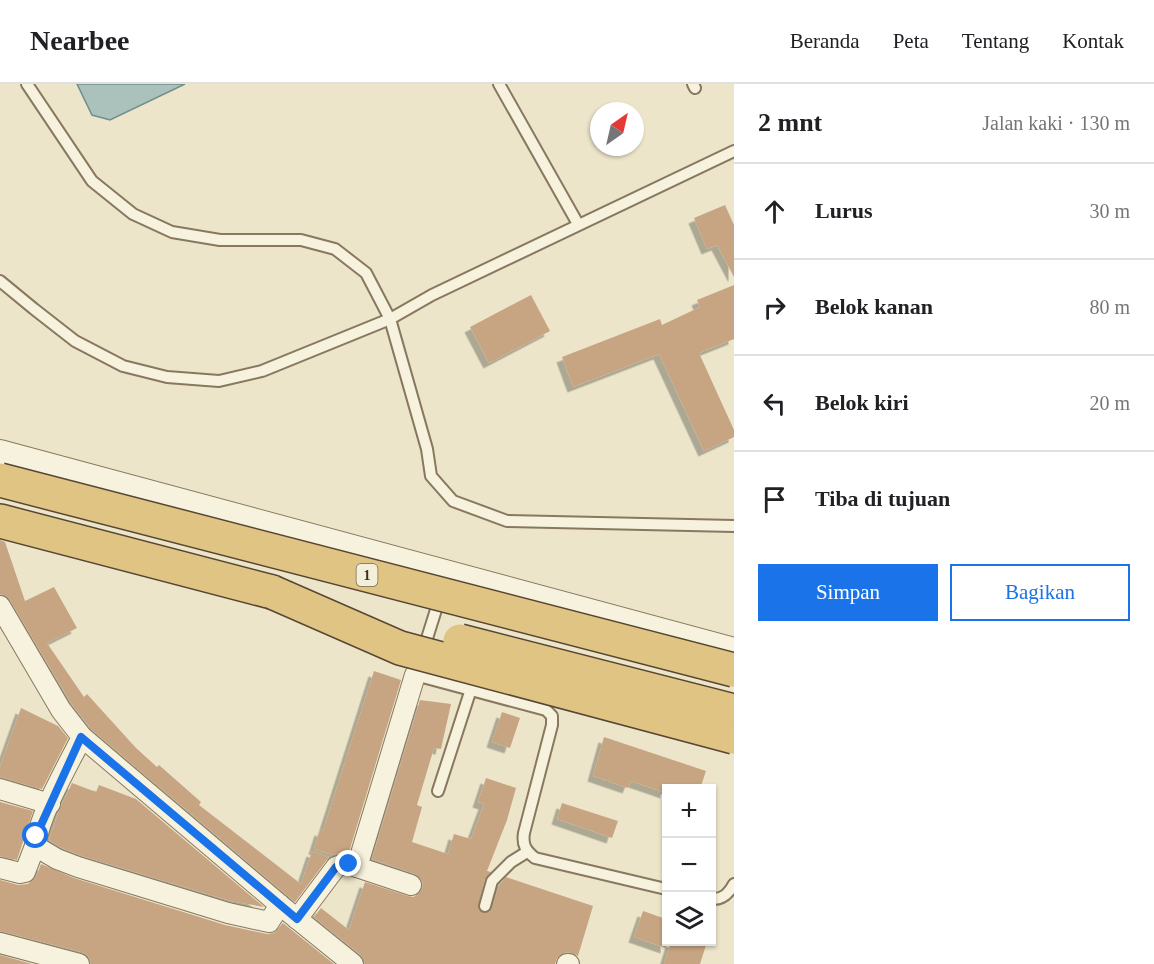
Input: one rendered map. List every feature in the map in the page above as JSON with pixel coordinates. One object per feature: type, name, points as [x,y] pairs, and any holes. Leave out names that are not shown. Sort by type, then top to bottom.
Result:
[{"type":"highway","name":"1","points":[[0,480],[734,670]]},
{"type":"highway","points":[[0,521],[734,711]]},
{"type":"highway","points":[[272,592],[400,648],[734,737]]},
{"type":"street","points":[[0,453],[734,651]]},
{"type":"street","points":[[0,606],[61,710],[81,737],[353,964]]},
{"type":"street","points":[[357,867],[415,675]]},
{"type":"street","points":[[0,868],[25,872],[36,836],[81,737]]},
{"type":"street","points":[[0,789],[50,804]]},
{"type":"street","points":[[34,846],[57,859],[78,867],[228,913],[269,921],[280,905]]},
{"type":"street","points":[[297,919],[336,867],[346,863],[411,885]]},
{"type":"street","points":[[0,943],[80,964]]},
{"type":"lane","points":[[27,84],[92,181],[134,214],[172,232],[220,240],[301,240],[335,249],[366,273],[390,319],[426,449],[430,476],[453,501],[507,521],[734,526]]},
{"type":"lane","points":[[499,84],[578,224]]},
{"type":"lane","points":[[0,280],[75,341],[123,366],[167,377],[219,381],[262,370],[390,319],[432,294],[734,151]]},
{"type":"lane","points":[[447,574],[415,675],[546,710],[552,716],[552,725],[522,842],[527,852],[535,858],[662,888]]},
{"type":"lane","points":[[438,791],[471,689]]},
{"type":"lane","points":[[484,906],[492,881],[511,862],[527,852]]},
{"type":"lane","points":[[716,900],[727,895],[734,884]]},
{"type":"water","points":[[77,84],[185,84],[110,120],[92,115]]},
{"type":"building","points":[[725,205],[734,225],[734,277],[717,245],[707,249],[694,218]]},
{"type":"building","points":[[734,285],[734,339],[699,353],[734,430],[734,437],[704,451],[659,354],[573,387],[562,357],[660,319],[662,325],[700,307],[697,300]]},
{"type":"building","points":[[531,295],[550,331],[489,363],[470,327]]},
{"type":"building","points":[[0,540],[5,542],[25,601],[54,587],[77,628],[47,643],[84,697],[87,694],[136,748],[201,802],[199,805],[301,884],[312,851],[329,857],[295,902],[91,729],[71,703],[10,600],[0,594]]},
{"type":"building","points":[[374,671],[401,680],[349,852],[333,855],[314,849],[320,830],[323,831]]},
{"type":"building","points":[[420,700],[451,704],[441,749],[434,748],[417,805],[422,807],[412,842],[448,854],[454,834],[471,839],[484,804],[478,802],[486,778],[516,788],[507,820],[487,871],[491,872],[485,879],[478,908],[484,913],[491,911],[499,885],[506,877],[593,906],[578,956],[570,952],[562,953],[555,964],[365,964],[361,955],[314,917],[321,908],[349,930],[365,882],[414,897],[422,889],[423,882],[415,874],[372,859]]},
{"type":"building","points":[[21,708],[58,726],[68,738],[42,789],[0,777],[0,767]]},
{"type":"building","points":[[502,712],[520,718],[510,748],[492,742]]},
{"type":"building","points":[[604,737],[706,771],[702,784],[662,784],[662,792],[631,781],[628,788],[593,776]]},
{"type":"building","points":[[72,783],[96,792],[99,785],[136,799],[264,907],[231,901],[82,856],[49,840]]},
{"type":"building","points":[[0,802],[33,811],[17,860],[0,856]]},
{"type":"building","points":[[562,803],[618,821],[612,838],[557,819]]},
{"type":"building","points":[[41,864],[74,878],[225,925],[267,934],[274,933],[283,923],[334,964],[91,964],[88,956],[82,952],[0,931],[0,880],[18,885],[28,884],[36,877]]},
{"type":"building","points":[[643,911],[662,918],[662,946],[666,948],[634,937]]},
{"type":"building","points":[[670,946],[706,946],[700,964],[664,964]]},
{"type":"building","points":[[0,955],[32,964],[0,964]]},
{"type":"route","points":[[36,836],[81,737],[297,919],[336,867],[341,863],[349,864]]}]
